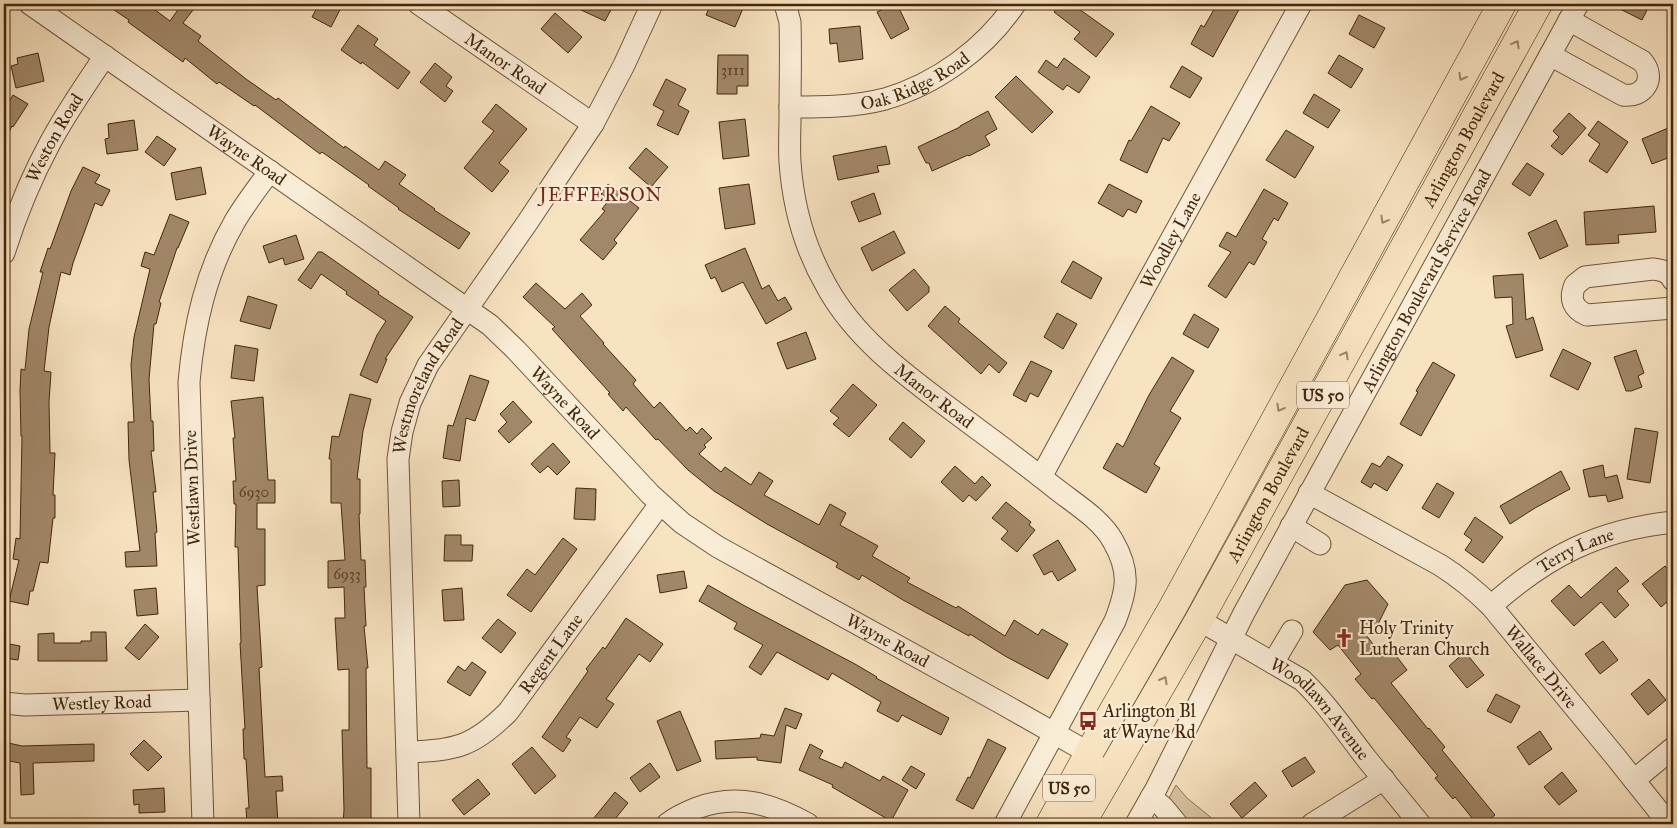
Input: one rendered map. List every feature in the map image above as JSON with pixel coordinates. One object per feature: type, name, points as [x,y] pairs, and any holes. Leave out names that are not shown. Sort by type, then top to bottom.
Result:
[{"type":"highway","name":"Arlington Boulevard","points":[[1050,824],[1196,564],[1502,4]]},
{"type":"highway","name":"Arlington Boulevard","points":[[1081,824],[1199,620],[1538,4]]},
{"type":"highway","points":[[1196,564],[1189,604],[1192,615],[1199,620]]},
{"type":"street","name":"Wayne Road","points":[[30,4],[490,325],[516,350],[660,504],[682,523],[718,547],[1089,753]]},
{"type":"street","name":"Manor Road","points":[[419,4],[593,124]]},
{"type":"street","name":"Westmoreland Road","points":[[409,824],[398,459],[402,432],[410,403],[421,377],[593,124],[624,65],[652,4]]},
{"type":"street","name":"Manor Road","points":[[785,4],[790,22],[790,161],[794,196],[802,230],[813,260],[828,289],[848,317],[879,352],[907,376],[1041,477],[1101,526],[1113,540],[1121,557],[1126,584],[1116,621],[1055,734]]},
{"type":"street","name":"Oak Ridge Road","points":[[790,108],[860,104],[884,99],[911,89],[948,69],[970,53],[993,31],[1014,4]]},
{"type":"street","name":"Woodley Lane","points":[[1041,477],[1301,4]]},
{"type":"street","points":[[1550,55],[1623,95],[1637,94],[1644,88],[1649,73],[1642,61],[1574,12]]},
{"type":"street","name":"Arlington Boulevard Service Road","points":[[1136,824],[1151,798],[1244,613],[1574,12]]},
{"type":"street","name":"Weston Road","points":[[4,253],[26,191],[50,143],[106,56]]},
{"type":"street","name":"Westlawn Drive","points":[[203,824],[189,382],[192,346],[199,310],[209,276],[221,247],[235,220],[270,171]]},
{"type":"street","points":[[1673,280],[1663,270],[1652,268],[1586,277],[1574,285],[1572,298],[1575,308],[1587,315],[1673,308]]},
{"type":"street","name":"Wallace Drive","points":[[1310,493],[1440,565],[1464,592],[1491,606],[1669,824]]},
{"type":"street","name":"Regent Lane","points":[[408,752],[440,751],[458,747],[476,739],[493,727],[508,712],[660,504]]},
{"type":"street","name":"Terry Lane","points":[[1491,606],[1533,571],[1566,552],[1620,530],[1649,524],[1673,522]]},
{"type":"street","points":[[1292,526],[1320,544]]},
{"type":"street","name":"Woodlawn Avenue","points":[[1199,620],[1273,663],[1301,690],[1331,712],[1420,824]]},
{"type":"street","points":[[1273,663],[1292,631]]},
{"type":"street","name":"Westley Road","points":[[4,703],[25,705],[199,700]]},
{"type":"street","points":[[1005,824],[1055,734]]},
{"type":"street","points":[[1634,780],[1673,748]]},
{"type":"street","points":[[1089,753],[1104,783]]},
{"type":"street","points":[[1312,824],[1384,779]]},
{"type":"street","points":[[1151,798],[1163,807],[1177,824]]},
{"type":"street","points":[[667,824],[688,812],[707,805],[735,800],[770,806],[808,824]]},
{"type":"shaded area","points":[[1176,785],[1187,798],[1219,824],[1155,824]]},
{"type":"building","points":[[105,4],[147,4],[170,21],[182,4],[185,4],[193,10],[183,23],[201,36],[198,41],[246,79],[276,100],[278,98],[344,148],[345,146],[379,170],[385,161],[406,175],[399,184],[434,210],[470,233],[459,249],[398,209],[369,185],[322,152],[320,154],[255,105],[219,82],[217,84],[185,58],[183,62]]},
{"type":"building","points":[[319,4],[343,4],[331,27],[312,17]]},
{"type":"building","points":[[568,4],[614,4],[605,21]]},
{"type":"building","points":[[711,4],[737,4],[744,6],[735,27],[706,15]]},
{"type":"building","points":[[897,4],[909,29],[891,39],[877,12]]},
{"type":"building","points":[[1060,4],[1072,4],[1114,34],[1096,57],[1074,39],[1080,32],[1054,12]]},
{"type":"building","points":[[1217,4],[1242,4],[1213,57],[1191,44],[1201,25],[1204,27]]},
{"type":"building","points":[[1610,4],[1650,4],[1642,20]]},
{"type":"building","points":[[555,13],[582,37],[568,53],[541,29]]},
{"type":"building","points":[[1359,15],[1385,28],[1374,48],[1349,34]]},
{"type":"building","points":[[358,25],[378,39],[374,45],[410,72],[398,89],[362,62],[361,64],[341,50]]},
{"type":"building","points":[[860,26],[863,59],[839,62],[837,43],[830,44],[829,29]]},
{"type":"building","points":[[38,53],[44,81],[16,88],[11,66],[18,64],[17,58]]},
{"type":"building","points":[[718,55],[748,55],[748,86],[737,86],[737,94],[717,94]]},
{"type":"building","points":[[1339,55],[1363,69],[1351,88],[1328,73]]},
{"type":"building","points":[[1064,58],[1090,77],[1079,93],[1067,85],[1063,90],[1038,72],[1046,60],[1057,68]]},
{"type":"building","points":[[435,63],[452,77],[446,86],[453,91],[445,102],[420,82]]},
{"type":"building","points":[[1182,66],[1202,78],[1190,98],[1170,87]]},
{"type":"building","points":[[1016,76],[1053,112],[1032,133],[995,97]]},
{"type":"building","points":[[666,79],[686,89],[678,105],[689,111],[678,135],[657,125],[664,111],[653,105]]},
{"type":"building","points":[[1314,94],[1340,110],[1328,128],[1303,113]]},
{"type":"building","points":[[13,95],[28,104],[12,126],[4,142],[4,110]]},
{"type":"building","points":[[496,104],[527,129],[499,163],[509,171],[492,192],[464,168],[494,131],[482,122]]},
{"type":"building","points":[[1151,106],[1180,123],[1169,141],[1163,138],[1147,173],[1120,160],[1129,140],[1131,141]]},
{"type":"building","points":[[988,111],[997,129],[985,136],[990,145],[932,171],[918,147]]},
{"type":"building","points":[[1569,113],[1586,128],[1562,155],[1551,146],[1559,137],[1553,131]]},
{"type":"building","points":[[745,119],[749,156],[723,159],[719,122]]},
{"type":"building","points":[[134,120],[138,150],[107,154],[105,139],[109,138],[108,124]]},
{"type":"building","points":[[1598,121],[1628,142],[1607,173],[1589,161],[1600,144],[1588,135]]},
{"type":"building","points":[[1673,126],[1673,156],[1652,164],[1642,139]]},
{"type":"building","points":[[1286,130],[1314,147],[1295,178],[1266,160]]},
{"type":"building","points":[[157,136],[176,149],[164,166],[145,152]]},
{"type":"building","points":[[886,146],[890,164],[877,166],[879,172],[838,180],[833,156]]},
{"type":"building","points":[[646,148],[668,167],[651,187],[629,168]]},
{"type":"building","points":[[1527,163],[1544,174],[1530,196],[1512,184]]},
{"type":"building","points":[[83,167],[100,175],[95,183],[110,190],[102,206],[95,203],[70,275],[61,272],[49,327],[44,371],[51,372],[49,402],[50,453],[55,453],[53,495],[55,495],[55,518],[53,518],[48,563],[40,562],[33,591],[30,591],[28,605],[9,601],[19,560],[13,559],[16,538],[20,539],[21,369],[25,370],[29,329],[43,272],[40,272],[71,191]]},
{"type":"building","points":[[201,167],[206,194],[176,200],[171,173]]},
{"type":"building","points":[[608,184],[639,208],[614,240],[617,243],[603,260],[580,240],[605,211],[602,209],[609,200],[601,194]]},
{"type":"building","points":[[749,184],[755,224],[725,229],[719,188]]},
{"type":"building","points":[[1109,184],[1142,201],[1136,213],[1128,209],[1123,217],[1098,203]]},
{"type":"building","points":[[1264,189],[1288,203],[1278,221],[1274,218],[1262,239],[1267,242],[1254,265],[1249,262],[1226,298],[1208,286],[1231,252],[1219,246],[1227,232],[1236,237]]},
{"type":"building","points":[[874,193],[881,214],[859,222],[851,202]]},
{"type":"building","points":[[1654,206],[1656,232],[1618,235],[1619,243],[1586,245],[1584,212]]},
{"type":"building","points":[[170,214],[189,222],[177,248],[159,302],[161,303],[156,324],[154,324],[149,379],[151,421],[153,421],[154,451],[151,451],[156,492],[153,492],[157,532],[155,533],[157,566],[126,567],[125,552],[140,551],[129,460],[128,422],[134,422],[131,365],[134,337],[150,269],[141,266],[145,252],[154,255]]},
{"type":"building","points":[[1556,220],[1568,246],[1540,259],[1528,233]]},
{"type":"building","points":[[894,231],[905,253],[872,271],[861,248]]},
{"type":"building","points":[[296,235],[304,259],[285,265],[283,258],[269,263],[263,246]]},
{"type":"building","points":[[745,248],[762,289],[769,285],[778,301],[785,297],[792,309],[766,324],[743,282],[722,292],[715,277],[711,279],[705,265]]},
{"type":"building","points":[[318,252],[322,252],[379,292],[378,294],[413,317],[385,359],[387,359],[377,383],[360,375],[377,335],[386,321],[346,294],[347,292],[321,274],[311,289],[298,280]]},
{"type":"building","points":[[1073,261],[1102,278],[1091,299],[1061,282]]},
{"type":"building","points":[[914,269],[929,287],[929,292],[907,311],[889,290]]},
{"type":"building","points":[[1523,274],[1526,320],[1533,317],[1543,350],[1516,358],[1506,326],[1513,324],[1512,297],[1495,298],[1493,276]]},
{"type":"building","points":[[536,283],[565,309],[582,293],[592,305],[580,316],[636,380],[633,384],[654,408],[660,402],[686,431],[690,427],[697,434],[702,428],[712,438],[704,445],[706,447],[699,454],[721,472],[725,467],[751,485],[759,472],[773,481],[764,495],[819,525],[830,504],[846,513],[840,525],[878,546],[872,556],[910,578],[907,582],[956,608],[958,606],[1005,636],[1014,620],[1038,635],[1042,629],[1068,644],[1048,679],[1005,656],[970,634],[969,636],[903,600],[862,575],[859,580],[836,567],[838,563],[767,524],[714,491],[688,470],[658,439],[656,440],[626,407],[623,411],[608,394],[610,393],[552,329],[555,327],[523,297]]},
{"type":"building","points":[[248,296],[277,305],[270,329],[240,321]]},
{"type":"building","points":[[945,306],[960,319],[958,322],[1007,363],[999,373],[989,364],[981,374],[928,326]]},
{"type":"building","points":[[1057,313],[1077,324],[1063,349],[1044,337]]},
{"type":"building","points":[[1194,314],[1219,329],[1208,348],[1183,334]]},
{"type":"building","points":[[806,332],[816,359],[787,369],[777,343]]},
{"type":"building","points":[[235,345],[258,349],[254,381],[231,378]]},
{"type":"building","points":[[1563,349],[1591,363],[1578,390],[1550,376]]},
{"type":"building","points":[[1636,350],[1644,373],[1638,376],[1642,387],[1626,391],[1614,357]]},
{"type":"building","points":[[1172,357],[1194,371],[1170,411],[1181,418],[1154,464],[1160,468],[1146,493],[1103,468],[1117,443],[1123,447],[1149,395]]},
{"type":"building","points":[[1031,361],[1052,371],[1038,397],[1030,393],[1026,402],[1013,395]]},
{"type":"building","points":[[1433,362],[1455,375],[1421,436],[1400,424]]},
{"type":"building","points":[[470,375],[489,381],[475,421],[466,418],[460,461],[443,458],[448,425],[453,426]]},
{"type":"building","points":[[853,384],[877,405],[849,437],[833,424],[839,418],[830,411]]},
{"type":"building","points":[[350,394],[371,399],[363,431],[357,479],[360,479],[361,560],[365,560],[366,626],[364,626],[368,668],[366,668],[367,768],[371,768],[371,824],[343,824],[342,730],[349,730],[349,669],[338,670],[335,618],[345,618],[344,587],[328,588],[328,561],[345,560],[341,503],[331,503],[331,459],[329,459],[332,436],[339,437]]},
{"type":"building","points":[[263,397],[268,480],[275,480],[275,503],[257,503],[257,529],[265,529],[265,585],[257,586],[262,667],[259,668],[265,777],[282,776],[283,791],[276,791],[278,824],[247,824],[246,808],[249,808],[246,759],[244,759],[243,729],[245,729],[240,643],[238,547],[235,547],[236,504],[234,504],[233,481],[236,481],[233,438],[235,438],[231,401]]},
{"type":"building","points":[[513,401],[532,422],[509,443],[498,431],[507,422],[500,414]]},
{"type":"building","points":[[903,422],[925,441],[911,458],[889,439]]},
{"type":"building","points":[[1635,428],[1658,432],[1650,483],[1627,479]]},
{"type":"building","points":[[553,443],[570,462],[557,475],[548,466],[540,473],[531,464]]},
{"type":"building","points":[[1388,456],[1403,465],[1387,491],[1374,483],[1371,488],[1361,482],[1372,463],[1380,467]]},
{"type":"building","points":[[1603,465],[1605,478],[1617,475],[1623,498],[1608,502],[1606,495],[1589,497],[1583,470]]},
{"type":"building","points":[[955,466],[975,484],[982,476],[991,485],[976,501],[969,495],[963,502],[941,482]]},
{"type":"building","points":[[1561,471],[1570,489],[1510,524],[1500,506]]},
{"type":"building","points":[[459,480],[460,506],[443,507],[442,481]]},
{"type":"building","points":[[1437,483],[1454,493],[1439,518],[1422,508]]},
{"type":"building","points":[[576,488],[596,489],[595,520],[574,519]]},
{"type":"building","points":[[1006,502],[1031,522],[1029,525],[1035,530],[1017,552],[1001,539],[1008,531],[992,518]]},
{"type":"building","points":[[1475,517],[1503,537],[1483,563],[1465,550],[1472,540],[1464,534]]},
{"type":"building","points":[[445,535],[461,535],[461,545],[473,545],[472,561],[444,561]]},
{"type":"building","points":[[563,538],[577,549],[531,612],[507,595],[527,569],[535,575]]},
{"type":"building","points":[[1058,540],[1076,570],[1058,581],[1052,571],[1044,575],[1033,555]]},
{"type":"building","points":[[1665,566],[1673,577],[1673,597],[1661,607],[1642,584]]},
{"type":"building","points":[[1616,567],[1629,581],[1617,591],[1629,605],[1615,618],[1601,602],[1574,626],[1551,601],[1569,585],[1581,598]]},
{"type":"building","points":[[684,571],[687,588],[660,593],[657,575]]},
{"type":"building","points":[[1367,580],[1388,604],[1377,626],[1363,631],[1383,657],[1391,649],[1407,670],[1391,683],[1445,747],[1442,750],[1495,815],[1484,824],[1477,824],[1455,797],[1453,799],[1435,778],[1438,776],[1374,698],[1372,699],[1355,679],[1361,674],[1338,645],[1330,650],[1313,632],[1345,585]]},
{"type":"building","points":[[708,585],[855,664],[876,678],[949,718],[941,735],[902,715],[898,722],[877,711],[881,702],[832,673],[828,680],[777,652],[761,675],[749,667],[763,645],[734,629],[737,623],[699,601]]},
{"type":"building","points":[[156,588],[158,614],[137,616],[134,590]]},
{"type":"building","points":[[462,588],[464,620],[444,621],[442,590]]},
{"type":"building","points":[[626,618],[663,644],[650,662],[639,654],[606,699],[614,704],[597,728],[580,717],[566,737],[571,740],[563,752],[542,737],[588,671],[586,669],[603,647],[605,649]]},
{"type":"building","points":[[498,619],[516,633],[501,653],[482,638]]},
{"type":"building","points":[[145,624],[159,637],[139,660],[125,648]]},
{"type":"building","points":[[91,632],[106,632],[107,661],[38,661],[38,634],[54,633],[54,643],[81,643],[81,641],[91,641]]},
{"type":"building","points":[[1603,641],[1618,660],[1600,674],[1585,654]]},
{"type":"building","points":[[4,643],[20,646],[18,660],[4,658]]},
{"type":"building","points":[[1465,652],[1484,675],[1467,688],[1449,666]]},
{"type":"building","points":[[472,662],[486,672],[470,696],[447,682],[458,666],[465,671]]},
{"type":"building","points":[[1649,679],[1666,700],[1648,715],[1631,694]]},
{"type":"building","points":[[1496,694],[1520,706],[1511,723],[1487,711]]},
{"type":"building","points":[[785,708],[802,714],[796,729],[786,725],[781,763],[757,760],[757,757],[716,759],[715,741],[760,738],[761,734],[774,736]]},
{"type":"building","points":[[680,711],[701,761],[677,771],[657,721]]},
{"type":"building","points":[[1540,731],[1552,749],[1529,765],[1517,747]]},
{"type":"building","points":[[988,739],[1006,748],[973,809],[956,800],[968,777],[970,778]]},
{"type":"building","points":[[144,740],[162,757],[148,771],[130,754]]},
{"type":"building","points":[[4,742],[22,746],[94,744],[94,761],[33,763],[34,794],[21,795],[20,763],[4,760]]},
{"type":"building","points":[[810,744],[823,751],[819,758],[842,768],[845,762],[880,781],[883,776],[908,790],[891,821],[832,787],[833,785],[799,770]]},
{"type":"building","points":[[532,747],[556,776],[535,794],[512,764]]},
{"type":"building","points":[[1305,757],[1315,772],[1292,787],[1282,771]]},
{"type":"building","points":[[650,763],[660,777],[640,792],[630,778]]},
{"type":"building","points":[[911,766],[925,774],[916,789],[902,780]]},
{"type":"building","points":[[1562,772],[1577,791],[1559,805],[1544,787]]},
{"type":"building","points":[[478,779],[490,794],[464,815],[452,800]]},
{"type":"building","points":[[1255,782],[1267,796],[1242,818],[1230,804]]},
{"type":"building","points":[[164,788],[165,812],[139,813],[139,804],[134,805],[133,790]]},
{"type":"building","points":[[615,792],[628,803],[611,824],[589,824]]},
{"type":"place","name":"Holy Trinity Lutheran Church","points":[[1344,638]]},
{"type":"place","name":"Arlington Bl at Wayne Rd","points":[[1088,721]]},
{"type":"district","name":"JEFFERSON","points":[[601,194]]}]
